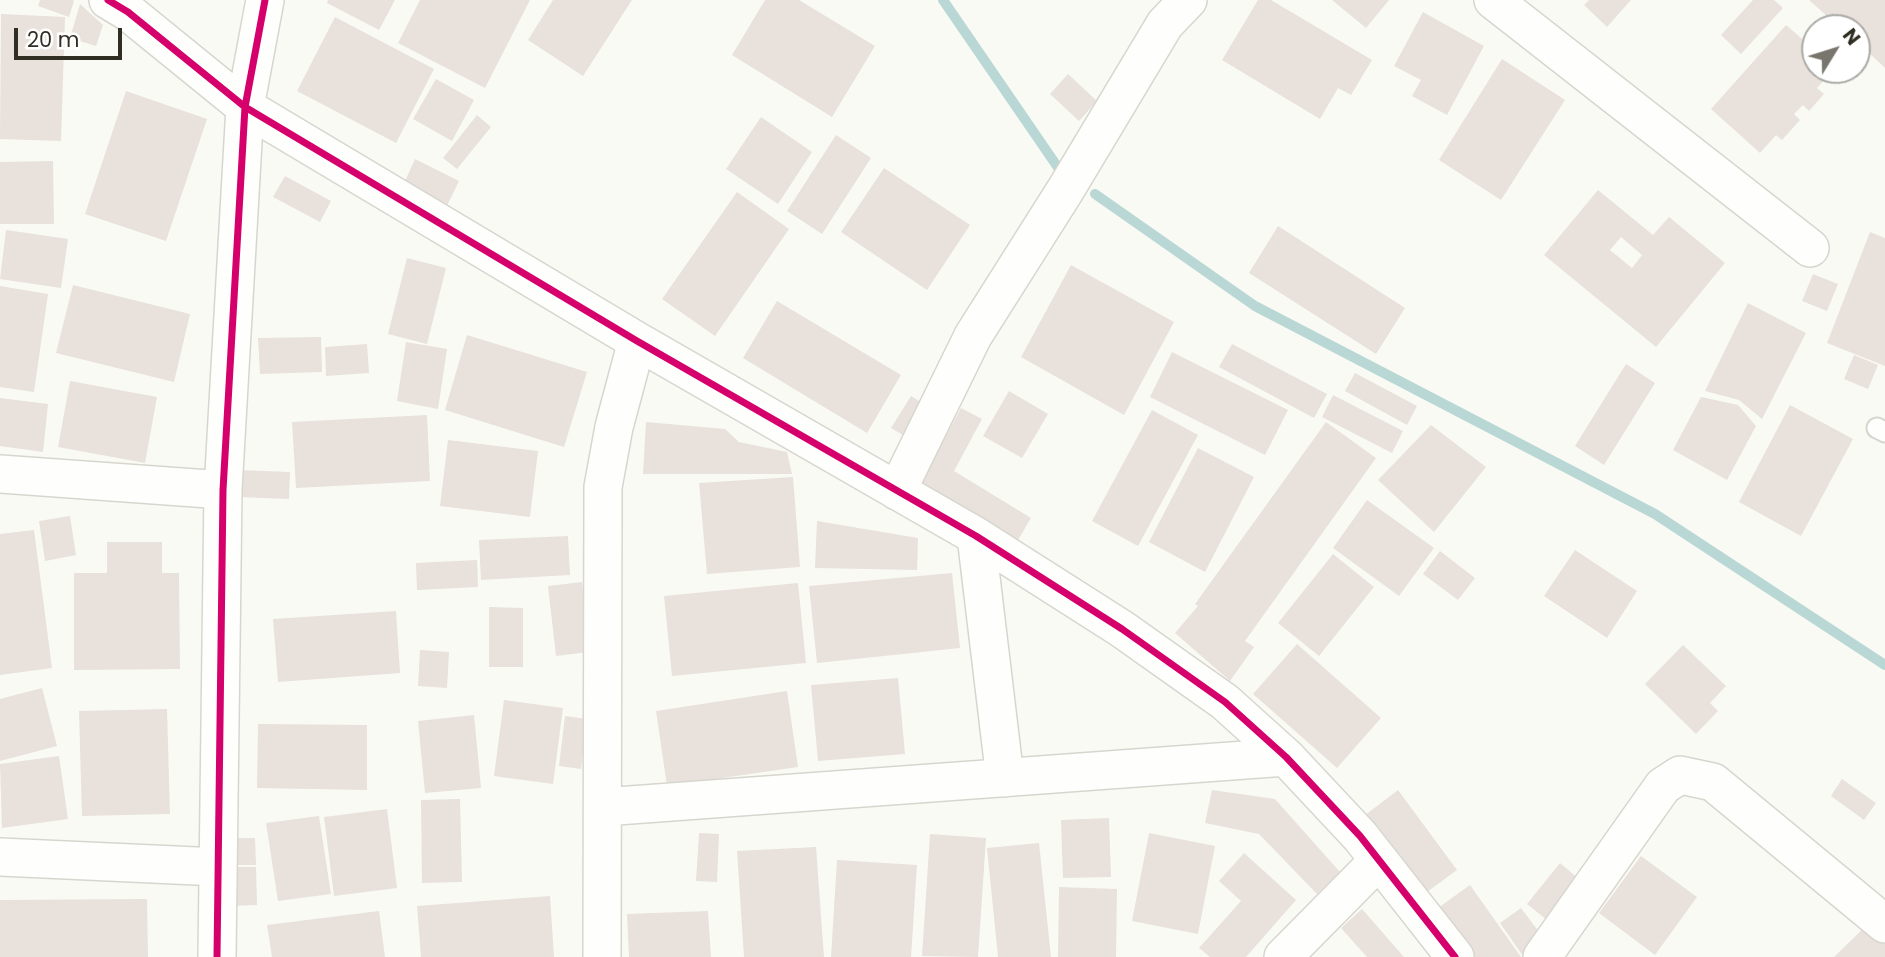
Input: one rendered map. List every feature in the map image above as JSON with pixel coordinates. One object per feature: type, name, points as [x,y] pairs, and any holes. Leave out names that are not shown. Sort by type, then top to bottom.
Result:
[{"type":"street","points":[[108,0],[128,12],[245,107],[638,341],[976,536],[1122,629],[1225,702],[1286,757],[1360,836],[1455,957]]},
{"type":"street","points":[[217,957],[223,491],[245,107],[265,0]]},
{"type":"street","points":[[897,491],[973,336],[1066,189],[1165,24],[1188,0]]},
{"type":"street","points":[[1493,0],[1810,247]]},
{"type":"street","points":[[602,957],[603,488],[614,426],[638,341]]},
{"type":"street","points":[[0,474],[223,491]]},
{"type":"street","points":[[976,536],[1005,778]]},
{"type":"street","points":[[603,807],[1286,757]]},
{"type":"street","points":[[1542,957],[1663,786],[1680,775],[1713,782],[1885,924]]},
{"type":"street","points":[[0,857],[218,867]]},
{"type":"street","points":[[1283,957],[1379,860]]},
{"type":"building","points":[[40,0],[74,1],[69,17],[38,6]]},
{"type":"building","points":[[328,0],[395,0],[379,30],[327,3]]},
{"type":"building","points":[[420,0],[530,0],[485,88],[398,43]]},
{"type":"building","points":[[553,0],[632,0],[583,76],[528,40]]},
{"type":"building","points":[[765,0],[799,0],[875,46],[832,117],[732,55]]},
{"type":"building","points":[[1258,0],[1271,0],[1372,60],[1351,95],[1338,88],[1320,119],[1222,60]]},
{"type":"building","points":[[1332,0],[1389,0],[1366,28]]},
{"type":"building","points":[[1589,0],[1631,0],[1607,27],[1584,5]]},
{"type":"building","points":[[1753,0],[1774,0],[1783,8],[1741,54],[1721,35]]},
{"type":"building","points":[[1809,0],[1885,0],[1885,68],[1871,55],[1871,14],[1825,14]]},
{"type":"building","points":[[80,4],[103,25],[96,46],[70,38]]},
{"type":"building","points":[[1423,12],[1484,46],[1447,115],[1412,96],[1421,80],[1394,66]]},
{"type":"building","points":[[1,14],[65,17],[61,141],[0,139]]},
{"type":"building","points":[[335,17],[434,69],[396,143],[297,91]]},
{"type":"building","points":[[1786,25],[1801,38],[1801,84],[1821,84],[1817,88],[1824,94],[1809,111],[1803,105],[1794,114],[1800,120],[1782,140],[1776,135],[1760,153],[1711,109]]},
{"type":"building","points":[[1502,59],[1565,100],[1501,200],[1439,160]]},
{"type":"building","points":[[1068,74],[1097,101],[1079,121],[1050,94]]},
{"type":"building","points":[[436,79],[474,100],[452,141],[413,119]]},
{"type":"building","points":[[126,91],[207,119],[166,241],[85,214]]},
{"type":"building","points":[[477,115],[491,127],[457,169],[443,158]]},
{"type":"building","points":[[761,117],[812,152],[778,204],[726,169]]},
{"type":"building","points":[[836,135],[871,158],[822,234],[787,211]]},
{"type":"building","points":[[415,159],[459,181],[443,214],[400,192]]},
{"type":"building","points":[[53,161],[54,224],[0,224],[0,162]]},
{"type":"building","points":[[884,168],[970,225],[927,290],[841,232]]},
{"type":"building","points":[[285,176],[331,201],[320,222],[273,197]]},
{"type":"building","points":[[1598,190],[1653,235],[1669,217],[1725,263],[1656,347],[1544,255]],"holes":[[[1621,237],[1642,255],[1632,268],[1610,250]]]},
{"type":"building","points":[[737,192],[789,229],[715,336],[662,299]]},
{"type":"building","points":[[1278,226],[1405,308],[1376,354],[1249,273]]},
{"type":"building","points":[[6,230],[68,239],[61,288],[0,279]]},
{"type":"building","points":[[1870,232],[1885,238],[1885,366],[1827,343]]},
{"type":"building","points":[[407,258],[446,268],[427,344],[388,334]]},
{"type":"building","points":[[1071,265],[1174,322],[1124,415],[1021,357]]},
{"type":"building","points":[[1813,274],[1838,284],[1827,311],[1802,301]]},
{"type":"building","points":[[73,285],[190,314],[174,382],[56,353]]},
{"type":"building","points":[[0,286],[48,294],[34,392],[0,387]]},
{"type":"building","points":[[777,301],[901,375],[867,433],[743,358]]},
{"type":"building","points":[[1748,303],[1806,333],[1762,419],[1739,400],[1705,391]]},
{"type":"building","points":[[467,335],[587,372],[564,447],[445,410]]},
{"type":"building","points":[[321,337],[322,372],[260,374],[258,338]]},
{"type":"building","points":[[406,342],[447,349],[438,409],[397,401]]},
{"type":"building","points":[[367,344],[369,373],[326,376],[325,347]]},
{"type":"building","points":[[1232,344],[1327,394],[1314,418],[1219,367]]},
{"type":"building","points":[[1172,352],[1288,410],[1265,455],[1150,397]]},
{"type":"building","points":[[1854,355],[1878,365],[1868,389],[1844,379]]},
{"type":"building","points":[[1626,364],[1655,383],[1604,465],[1575,446]]},
{"type":"building","points":[[1355,373],[1417,406],[1407,425],[1345,391]]},
{"type":"building","points":[[70,381],[157,397],[145,463],[58,447]]},
{"type":"building","points":[[1009,391],[1048,414],[1022,458],[983,436]]},
{"type":"building","points":[[1333,395],[1403,431],[1392,453],[1322,417]]},
{"type":"building","points":[[911,396],[927,406],[908,438],[891,428]]},
{"type":"building","points":[[1701,397],[1738,405],[1756,426],[1727,480],[1673,450]]},
{"type":"building","points":[[0,398],[48,404],[43,452],[0,446]]},
{"type":"building","points":[[1790,405],[1853,439],[1801,536],[1739,502]]},
{"type":"building","points":[[961,408],[982,419],[954,471],[1031,518],[1015,545],[919,486]]},
{"type":"building","points":[[1152,410],[1198,435],[1138,546],[1092,521]]},
{"type":"building","points":[[427,415],[430,481],[296,488],[292,422]]},
{"type":"building","points":[[646,422],[725,429],[739,442],[787,452],[792,474],[643,474]]},
{"type":"building","points":[[1326,422],[1376,458],[1245,641],[1254,647],[1230,681],[1175,633],[1198,606],[1195,604]]},
{"type":"building","points":[[1431,425],[1486,467],[1434,532],[1378,480]]},
{"type":"building","points":[[448,440],[538,451],[530,517],[440,506]]},
{"type":"building","points":[[1198,448],[1254,477],[1205,572],[1149,542]]},
{"type":"building","points":[[238,470],[290,472],[289,499],[237,497]]},
{"type":"building","points":[[793,477],[800,567],[707,574],[699,483]]},
{"type":"building","points":[[1367,500],[1434,548],[1399,596],[1333,548]]},
{"type":"building","points":[[70,516],[76,555],[45,561],[39,521]]},
{"type":"building","points":[[817,521],[918,538],[917,570],[815,568]]},
{"type":"building","points":[[34,530],[52,668],[0,675],[0,534]]},
{"type":"building","points":[[568,536],[570,575],[481,580],[479,540]]},
{"type":"building","points":[[107,542],[162,542],[162,573],[179,573],[180,669],[74,670],[74,573],[107,573]]},
{"type":"building","points":[[1575,550],[1637,591],[1607,638],[1544,596]]},
{"type":"building","points":[[1440,551],[1475,578],[1458,600],[1423,574]]},
{"type":"building","points":[[1333,554],[1374,587],[1319,656],[1278,623]]},
{"type":"building","points":[[477,560],[478,587],[417,590],[416,563]]},
{"type":"building","points":[[952,573],[960,648],[817,663],[809,586]]},
{"type":"building","points":[[582,582],[589,652],[556,656],[548,586]]},
{"type":"building","points":[[798,583],[806,663],[672,676],[664,596]]},
{"type":"building","points":[[489,607],[523,608],[523,667],[489,667]]},
{"type":"building","points":[[396,611],[400,673],[278,682],[273,619]]},
{"type":"building","points":[[1297,644],[1381,718],[1337,768],[1253,694]]},
{"type":"building","points":[[1683,645],[1726,686],[1710,703],[1718,711],[1696,734],[1645,684]]},
{"type":"building","points":[[420,650],[449,652],[447,688],[418,686]]},
{"type":"building","points":[[898,678],[905,754],[818,761],[811,685]]},
{"type":"building","points":[[42,688],[57,746],[0,761],[0,699]]},
{"type":"building","points":[[787,691],[798,767],[667,786],[656,711]]},
{"type":"building","points":[[504,700],[563,708],[553,784],[494,776]]},
{"type":"building","points":[[167,709],[170,814],[82,816],[79,711]]},
{"type":"building","points":[[474,715],[481,788],[425,793],[418,721]]},
{"type":"building","points":[[565,716],[587,719],[581,769],[559,766]]},
{"type":"building","points":[[258,724],[367,725],[367,790],[257,788]]},
{"type":"building","points":[[59,756],[68,819],[2,828],[0,764]]},
{"type":"building","points":[[1842,779],[1876,803],[1864,820],[1831,796]]},
{"type":"building","points":[[1212,790],[1275,799],[1340,872],[1317,894],[1259,834],[1205,823]]},
{"type":"building","points":[[1398,790],[1457,870],[1423,895],[1364,816]]},
{"type":"building","points":[[460,799],[462,882],[422,883],[421,800]]},
{"type":"building","points":[[387,809],[397,888],[334,896],[324,817]]},
{"type":"building","points":[[319,816],[331,894],[278,901],[266,823]]},
{"type":"building","points":[[1109,818],[1111,877],[1063,878],[1061,820]]},
{"type":"building","points":[[699,833],[719,834],[717,882],[696,881]]},
{"type":"building","points":[[1149,833],[1215,846],[1198,934],[1132,921]]},
{"type":"building","points":[[930,834],[986,838],[978,957],[922,956]]},
{"type":"building","points":[[229,838],[255,838],[256,865],[230,865]]},
{"type":"building","points":[[1039,843],[1051,957],[998,957],[987,848]]},
{"type":"building","points":[[816,847],[824,957],[744,957],[737,851]]},
{"type":"building","points":[[1244,853],[1296,900],[1246,957],[1210,957],[1199,948],[1241,901],[1219,881]]},
{"type":"building","points":[[1641,856],[1697,897],[1655,955],[1599,913]]},
{"type":"building","points":[[837,860],[917,865],[911,957],[831,957]]},
{"type":"building","points":[[1560,863],[1580,880],[1547,920],[1527,904]]},
{"type":"building","points":[[230,867],[256,867],[257,905],[230,906]]},
{"type":"building","points":[[1470,885],[1521,957],[1473,957],[1438,908]]},
{"type":"building","points":[[1059,887],[1117,889],[1116,957],[1058,957]]},
{"type":"building","points":[[550,896],[554,957],[421,957],[417,906]]},
{"type":"building","points":[[147,899],[148,957],[0,957],[0,900]]},
{"type":"building","points":[[1521,908],[1545,940],[1523,956],[1500,923]]},
{"type":"building","points":[[1362,909],[1404,957],[1367,957],[1341,928]]},
{"type":"building","points":[[379,911],[385,957],[272,957],[267,925]]},
{"type":"building","points":[[708,911],[711,957],[629,957],[627,914]]},
{"type":"building","points":[[1869,923],[1885,941],[1885,957],[1834,957]]},
{"type":"waterway","points":[[943,0],[1059,169]]},
{"type":"waterway","points":[[1095,194],[1255,306],[1655,514],[1885,665]]},
{"type":"cycle path","points":[[108,0],[128,12],[245,107],[637,341],[976,536],[1122,629],[1225,702],[1286,757],[1360,836],[1455,957]]},
{"type":"cycle path","points":[[217,957],[223,490],[245,107],[265,0]]}]
